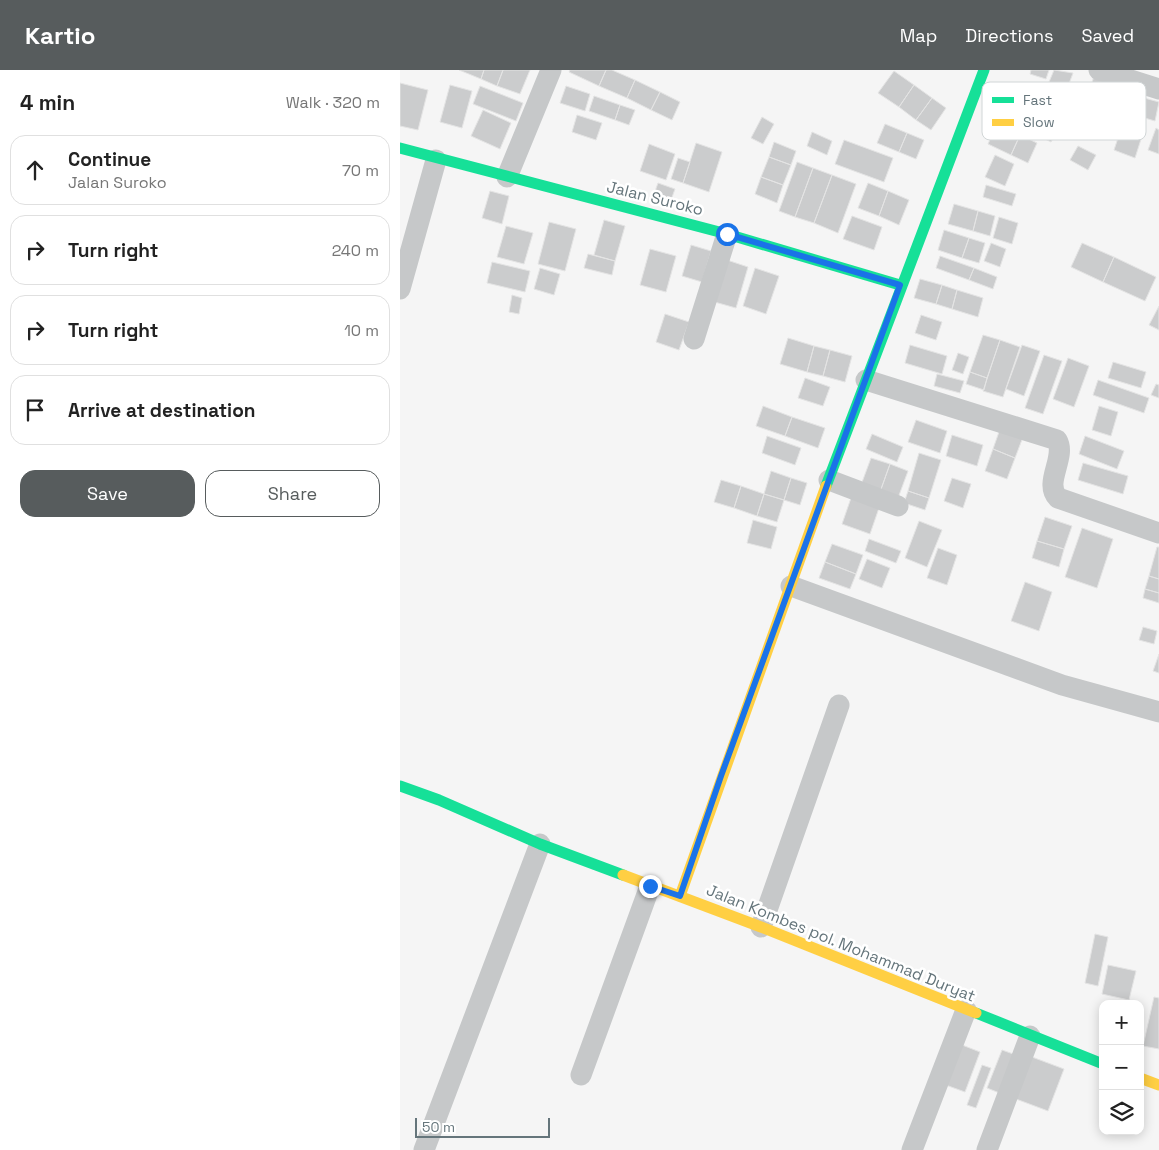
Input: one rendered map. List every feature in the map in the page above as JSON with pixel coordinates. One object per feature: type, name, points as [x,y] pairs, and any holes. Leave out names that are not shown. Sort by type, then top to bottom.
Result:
[{"type":"street","points":[[507,177],[551,70]]},
{"type":"street","points":[[680,896],[900,285],[984,70]]},
{"type":"street","points":[[1098,70],[1137,82]]},
{"type":"street","points":[[1146,85],[1159,89]]},
{"type":"street","name":"Jalan Suroko","points":[[400,148],[436,160],[727,234],[900,285]]},
{"type":"street","points":[[400,289],[436,160]]},
{"type":"street","points":[[694,339],[727,234]]},
{"type":"street","points":[[866,380],[1057,440],[1060,447],[1053,488],[1058,498],[1159,533]]},
{"type":"street","points":[[829,480],[898,506]]},
{"type":"street","points":[[791,586],[1062,685],[1159,712]]},
{"type":"street","points":[[760,927],[839,704]]},
{"type":"street","name":"Jalan Kombes pol. Mohammad Duryat","points":[[400,786],[439,800],[540,844],[760,927],[1099,1062]]},
{"type":"street","points":[[424,1150],[540,844]]},
{"type":"street","points":[[581,1076],[650,886]]},
{"type":"street","points":[[912,1150],[966,1010]]},
{"type":"street","points":[[988,1150],[1030,1036]]},
{"type":"street","points":[[1144,1080],[1159,1086]]},
{"type":"building","points":[[459,70],[484,70],[481,79]]},
{"type":"building","points":[[484,70],[503,70],[497,86],[481,79]]},
{"type":"building","points":[[503,70],[530,70],[520,94],[497,86]]},
{"type":"building","points":[[570,70],[606,70],[599,86],[569,72]]},
{"type":"building","points":[[606,70],[612,70],[635,80],[627,98],[599,86]]},
{"type":"building","points":[[1031,70],[1049,70],[1046,79],[1030,74]]},
{"type":"building","points":[[1054,70],[1073,73],[1070,82],[1049,82]]},
{"type":"building","points":[[894,71],[914,85],[899,107],[878,93]]},
{"type":"building","points":[[1094,76],[1110,82],[1092,82]]},
{"type":"building","points":[[635,80],[660,92],[651,110],[627,98]]},
{"type":"building","points":[[400,83],[428,90],[418,130],[400,126]]},
{"type":"building","points":[[450,85],[472,91],[462,128],[440,122]]},
{"type":"building","points":[[914,85],[932,98],[916,120],[899,107]]},
{"type":"building","points":[[480,86],[523,103],[516,121],[473,104]]},
{"type":"building","points":[[566,86],[590,94],[585,111],[560,103]]},
{"type":"building","points":[[660,92],[680,102],[672,120],[651,110]]},
{"type":"building","points":[[594,96],[620,105],[615,120],[589,111]]},
{"type":"building","points":[[932,98],[946,108],[931,130],[916,120]]},
{"type":"building","points":[[1146,98],[1159,102],[1155,121],[1146,118]]},
{"type":"building","points":[[620,105],[635,110],[629,125],[615,120]]},
{"type":"building","points":[[483,110],[511,123],[500,149],[471,136]]},
{"type":"building","points":[[577,115],[602,123],[596,140],[572,132]]},
{"type":"building","points":[[762,117],[774,124],[763,144],[751,138]]},
{"type":"building","points":[[885,124],[907,133],[899,152],[877,143]]},
{"type":"building","points":[[1156,128],[1159,130],[1159,154],[1148,150]]},
{"type":"building","points":[[812,132],[832,141],[827,155],[807,146]]},
{"type":"building","points":[[907,133],[924,140],[916,159],[899,152]]},
{"type":"building","points":[[844,140],[893,158],[884,182],[835,164]]},
{"type":"building","points":[[990,140],[1018,140],[1011,155],[988,144]]},
{"type":"building","points":[[1018,140],[1031,140],[1037,143],[1028,163],[1011,155]]},
{"type":"building","points":[[1117,140],[1141,140],[1135,158],[1114,150]]},
{"type":"building","points":[[774,142],[796,151],[791,165],[769,157]]},
{"type":"building","points":[[696,143],[722,152],[709,192],[683,183]]},
{"type":"building","points":[[649,144],[675,154],[666,180],[640,171]]},
{"type":"building","points":[[1078,146],[1096,155],[1088,170],[1070,160]]},
{"type":"building","points":[[995,155],[1014,164],[1005,186],[985,177]]},
{"type":"building","points":[[769,157],[791,165],[783,185],[761,177]]},
{"type":"building","points":[[678,158],[690,162],[683,183],[671,179]]},
{"type":"building","points":[[797,162],[813,168],[795,217],[779,211]]},
{"type":"building","points":[[813,168],[832,175],[814,223],[795,217]]},
{"type":"building","points":[[832,175],[856,184],[838,233],[814,223]]},
{"type":"building","points":[[761,177],[783,185],[777,203],[755,194]]},
{"type":"building","points":[[658,183],[675,189],[671,200],[654,194]]},
{"type":"building","points":[[868,183],[888,191],[879,216],[858,208]]},
{"type":"building","points":[[986,185],[1016,194],[1012,206],[983,197]]},
{"type":"building","points":[[490,191],[509,196],[502,224],[482,218]]},
{"type":"building","points":[[888,191],[909,200],[899,225],[879,216]]},
{"type":"building","points":[[954,204],[978,211],[973,231],[948,224]]},
{"type":"building","points":[[978,211],[995,216],[990,236],[973,231]]},
{"type":"building","points":[[852,216],[882,227],[874,250],[843,239]]},
{"type":"building","points":[[999,217],[1018,223],[1012,244],[993,238]]},
{"type":"building","points":[[604,220],[625,226],[615,261],[594,255]]},
{"type":"building","points":[[549,222],[576,229],[565,271],[538,264]]},
{"type":"building","points":[[506,226],[533,233],[524,264],[497,257]]},
{"type":"building","points":[[944,230],[969,238],[962,258],[938,250]]},
{"type":"building","points":[[969,238],[985,243],[979,263],[962,258]]},
{"type":"building","points":[[991,243],[1006,249],[1000,267],[984,261]]},
{"type":"building","points":[[1082,243],[1114,257],[1103,282],[1071,267]]},
{"type":"building","points":[[691,245],[711,251],[702,282],[682,276]]},
{"type":"building","points":[[650,249],[676,256],[666,292],[640,285]]},
{"type":"building","points":[[588,254],[615,261],[612,275],[584,268]]},
{"type":"building","points":[[940,256],[974,268],[969,280],[936,268]]},
{"type":"building","points":[[1114,257],[1156,277],[1145,301],[1103,282]]},
{"type":"building","points":[[724,259],[748,267],[736,308],[711,301]]},
{"type":"building","points":[[492,262],[530,271],[525,292],[487,283]]},
{"type":"building","points":[[540,268],[560,274],[554,295],[534,289]]},
{"type":"building","points":[[755,268],[779,276],[766,314],[743,306]]},
{"type":"building","points":[[974,268],[997,277],[993,289],[969,280]]},
{"type":"building","points":[[920,279],[942,285],[936,304],[914,298]]},
{"type":"building","points":[[942,285],[957,290],[952,309],[936,304]]},
{"type":"building","points":[[957,290],[983,298],[978,317],[952,309]]},
{"type":"building","points":[[512,295],[522,298],[519,314],[509,312]]},
{"type":"building","points":[[1159,306],[1159,330],[1149,325]]},
{"type":"building","points":[[665,314],[689,322],[679,350],[656,342]]},
{"type":"building","points":[[921,315],[942,322],[936,340],[915,333]]},
{"type":"building","points":[[983,335],[1000,340],[987,378],[970,372]]},
{"type":"building","points":[[788,338],[814,346],[807,372],[780,364]]},
{"type":"building","points":[[1000,340],[1020,347],[1003,397],[983,391]]},
{"type":"building","points":[[910,345],[947,356],[942,374],[905,363]]},
{"type":"building","points":[[1022,345],[1040,351],[1024,396],[1006,389]]},
{"type":"building","points":[[814,346],[830,350],[823,376],[807,372]]},
{"type":"building","points":[[830,350],[852,356],[845,382],[823,376]]},
{"type":"building","points":[[958,353],[969,357],[963,374],[952,370]]},
{"type":"building","points":[[1044,355],[1062,361],[1043,414],[1025,408]]},
{"type":"building","points":[[1068,358],[1089,366],[1074,407],[1053,399]]},
{"type":"building","points":[[1113,362],[1146,372],[1141,388],[1108,378]]},
{"type":"building","points":[[970,372],[987,378],[984,390],[966,384]]},
{"type":"building","points":[[937,374],[964,381],[960,393],[934,386]]},
{"type":"building","points":[[805,378],[830,387],[823,406],[798,398]]},
{"type":"building","points":[[1098,380],[1149,398],[1144,413],[1093,395]]},
{"type":"building","points":[[1156,384],[1159,385],[1159,398],[1151,395]]},
{"type":"building","points":[[763,406],[792,417],[785,436],[756,426]]},
{"type":"building","points":[[1099,406],[1118,412],[1111,436],[1092,430]]},
{"type":"building","points":[[792,417],[825,428],[818,448],[785,436]]},
{"type":"building","points":[[916,420],[947,431],[940,453],[908,442]]},
{"type":"building","points":[[1000,429],[1023,437],[1015,458],[993,449]]},
{"type":"building","points":[[872,434],[903,447],[897,462],[866,449]]},
{"type":"building","points":[[952,435],[983,445],[977,466],[946,456]]},
{"type":"building","points":[[767,436],[801,448],[795,465],[762,453]]},
{"type":"building","points":[[1085,436],[1124,451],[1117,469],[1079,454]]},
{"type":"building","points":[[993,449],[1015,458],[1007,479],[985,471]]},
{"type":"building","points":[[919,453],[941,460],[929,498],[908,491]]},
{"type":"building","points":[[871,458],[890,464],[880,492],[861,485]]},
{"type":"building","points":[[1083,463],[1128,476],[1123,494],[1078,480]]},
{"type":"building","points":[[890,464],[908,471],[898,498],[880,492]]},
{"type":"building","points":[[771,471],[791,478],[784,500],[764,494]]},
{"type":"building","points":[[791,478],[807,483],[800,505],[784,500]]},
{"type":"building","points":[[952,478],[971,484],[963,508],[944,501]]},
{"type":"building","points":[[721,480],[741,486],[734,508],[714,502]]},
{"type":"building","points":[[741,486],[764,494],[757,516],[734,508]]},
{"type":"building","points":[[908,491],[929,498],[925,510],[904,503]]},
{"type":"building","points":[[764,494],[784,500],[777,522],[757,516]]},
{"type":"building","points":[[851,498],[879,508],[870,534],[842,524]]},
{"type":"building","points":[[1045,517],[1072,526],[1064,549],[1037,541]]},
{"type":"building","points":[[753,520],[777,527],[771,549],[747,543]]},
{"type":"building","points":[[919,521],[942,530],[927,567],[905,558]]},
{"type":"building","points":[[1082,528],[1113,539],[1097,588],[1065,577]]},
{"type":"building","points":[[869,539],[901,551],[896,563],[865,551]]},
{"type":"building","points":[[1037,541],[1064,549],[1059,567],[1032,558]]},
{"type":"building","points":[[832,544],[863,555],[856,574],[825,562]]},
{"type":"building","points":[[1157,547],[1159,547],[1159,579],[1149,576]]},
{"type":"building","points":[[938,548],[957,555],[947,585],[927,578]]},
{"type":"building","points":[[867,559],[890,568],[882,588],[859,579]]},
{"type":"building","points":[[825,562],[856,574],[850,589],[819,578]]},
{"type":"building","points":[[1149,576],[1159,579],[1159,593],[1145,589]]},
{"type":"building","points":[[1025,582],[1052,592],[1039,631],[1011,621]]},
{"type":"building","points":[[1145,589],[1159,593],[1159,603],[1143,598]]},
{"type":"building","points":[[1143,627],[1157,631],[1154,644],[1139,640]]},
{"type":"building","points":[[1159,654],[1159,673],[1153,671]]},
{"type":"building","points":[[1095,934],[1108,937],[1098,986],[1085,983]]},
{"type":"building","points":[[1108,965],[1136,971],[1129,1000],[1102,994]]},
{"type":"building","points":[[1154,997],[1159,998],[1159,1049],[1144,1046]]},
{"type":"building","points":[[957,1043],[980,1052],[965,1092],[943,1084]]},
{"type":"building","points":[[1002,1050],[1016,1055],[1002,1094],[987,1088]]},
{"type":"building","points":[[1032,1057],[1064,1069],[1048,1111],[1016,1099]]},
{"type":"building","points":[[982,1065],[991,1068],[976,1108],[967,1105]]},
{"type":"traffic: fast","points":[[826,486],[984,70]]},
{"type":"traffic: fast","points":[[400,148],[727,234],[900,285]]},
{"type":"traffic: fast","points":[[400,786],[439,800],[540,844],[623,875]]},
{"type":"traffic: fast","points":[[976,1013],[1099,1062]]},
{"type":"traffic: slow","points":[[680,896],[826,486]]},
{"type":"traffic: slow","points":[[623,875],[761,927],[976,1013]]},
{"type":"traffic: slow","points":[[1144,1079],[1159,1085]]},
{"type":"route","points":[[650,886],[680,896],[721,776],[900,285],[727,234]]}]
